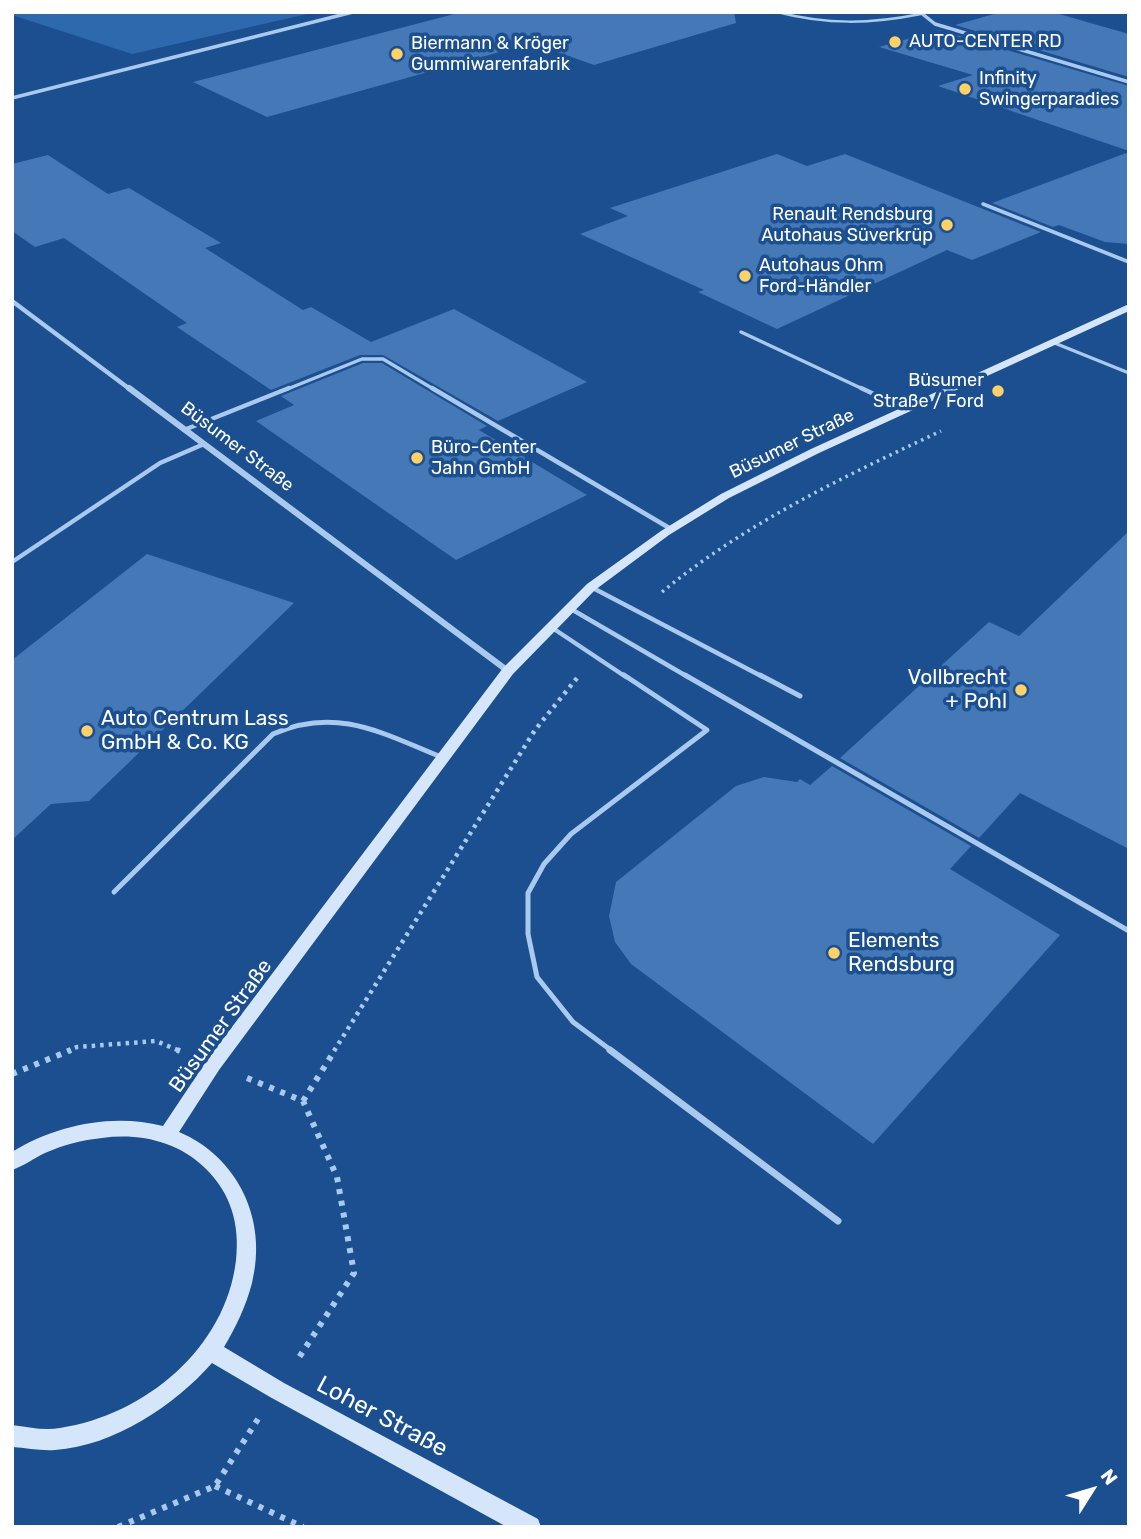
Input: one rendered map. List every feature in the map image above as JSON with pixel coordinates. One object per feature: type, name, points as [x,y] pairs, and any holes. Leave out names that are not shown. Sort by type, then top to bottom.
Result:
[{"type":"street","points":[[12,99],[353,12]]},
{"type":"street","points":[[920,13],[934,24],[1129,82]]},
{"type":"street","name":"Büsumer Straße","points":[[12,301],[508,671]]},
{"type":"street","name":"Büsumer Straße","points":[[167,1135],[213,1065],[508,671],[591,587],[671,529],[736,491],[906,409],[1129,307]]},
{"type":"street","points":[[12,1162],[53,1141],[119,1128],[167,1135],[191,1145],[211,1159],[234,1188],[246,1224],[247,1266],[235,1308],[210,1350],[182,1381],[147,1408],[103,1429],[58,1440],[12,1436]]},
{"type":"street","name":"Loher Straße","points":[[210,1350],[289,1397],[530,1527]]},
{"type":"lane","points":[[777,12],[834,25],[881,23],[920,13]]},
{"type":"lane","points":[[983,204],[1127,260]]},
{"type":"lane","points":[[741,332],[906,409]]},
{"type":"lane","points":[[1052,342],[1129,373]]},
{"type":"lane","points":[[184,430],[362,359],[383,359],[671,529]]},
{"type":"lane","points":[[12,562],[160,463],[204,444]]},
{"type":"lane","points":[[591,587],[800,696]]},
{"type":"lane","points":[[570,608],[1129,931]]},
{"type":"lane","points":[[551,627],[708,730],[571,834],[544,864],[528,893],[528,934],[537,978],[573,1022],[838,1221]]},
{"type":"lane","points":[[114,892],[273,734],[293,722],[315,718],[344,720],[444,758]]},
{"type":"path","points":[[215,1486],[303,1527]]},
{"type":"shaded area","points":[[12,12],[316,12],[132,54],[12,15]]},
{"type":"building","name":"Biermann & Kröger Gummiwarenfabrik","points":[[462,12],[734,12],[736,23],[594,65],[532,43],[267,117],[193,82]]},
{"type":"building","points":[[1001,12],[1052,12],[1129,34],[1129,77],[955,25]]},
{"type":"building","points":[[939,30],[1129,86],[1129,151],[938,86],[973,75],[879,47]]},
{"type":"building","points":[[1129,152],[1129,244],[1105,242],[1059,225],[1053,227],[992,203]]},
{"type":"building","points":[[777,154],[807,166],[845,154],[1041,232],[972,260],[947,250],[777,329],[698,292],[704,290],[580,234],[628,216],[610,208]]},
{"type":"building","points":[[48,155],[108,194],[129,188],[221,243],[205,248],[303,310],[311,307],[371,342],[454,309],[587,382],[498,421],[383,355],[360,355],[271,390],[177,327],[187,323],[64,238],[35,247],[12,231],[12,164]]},
{"type":"building","name":"Büro-Center Jahn GmbH","points":[[363,363],[382,363],[487,426],[479,430],[587,495],[456,560],[256,421],[294,405],[281,396]]},
{"type":"building","name":"Vollbrecht + Pohl","points":[[1129,531],[1129,849],[1020,793],[979,838],[840,758],[989,622],[1019,636]]},
{"type":"building","name":"Auto Centrum Lass GmbH & Co. KG","points":[[147,554],[294,603],[89,801],[51,804],[12,840],[12,660]]},
{"type":"building","name":"Elements Rendsburg","points":[[832,766],[971,846],[950,869],[1060,935],[873,1144],[631,964],[615,942],[609,916],[616,882],[736,786],[764,777],[797,782],[800,779],[810,785]]},
{"type":"place","name":"AUTO-CENTER RD","points":[[895,42]]},
{"type":"place","name":"Biermann & Kröger Gummiwarenfabrik","points":[[397,54]]},
{"type":"place","name":"Infinity Swingerparadies","points":[[965,89]]},
{"type":"place","name":"Renault Rendsburg Autohaus Süverkrüp","points":[[947,225]]},
{"type":"place","name":"Autohaus Ohm Ford-Händler","points":[[745,276]]},
{"type":"place","name":"Büsumer Straße / Ford","points":[[998,391]]},
{"type":"place","name":"Büro-Center Jahn GmbH","points":[[417,458]]},
{"type":"place","name":"Vollbrecht + Pohl","points":[[1021,690]]},
{"type":"place","name":"Auto Centrum Lass GmbH & Co. KG","points":[[87,731]]},
{"type":"place","name":"Elements Rendsburg","points":[[834,953]]}]
